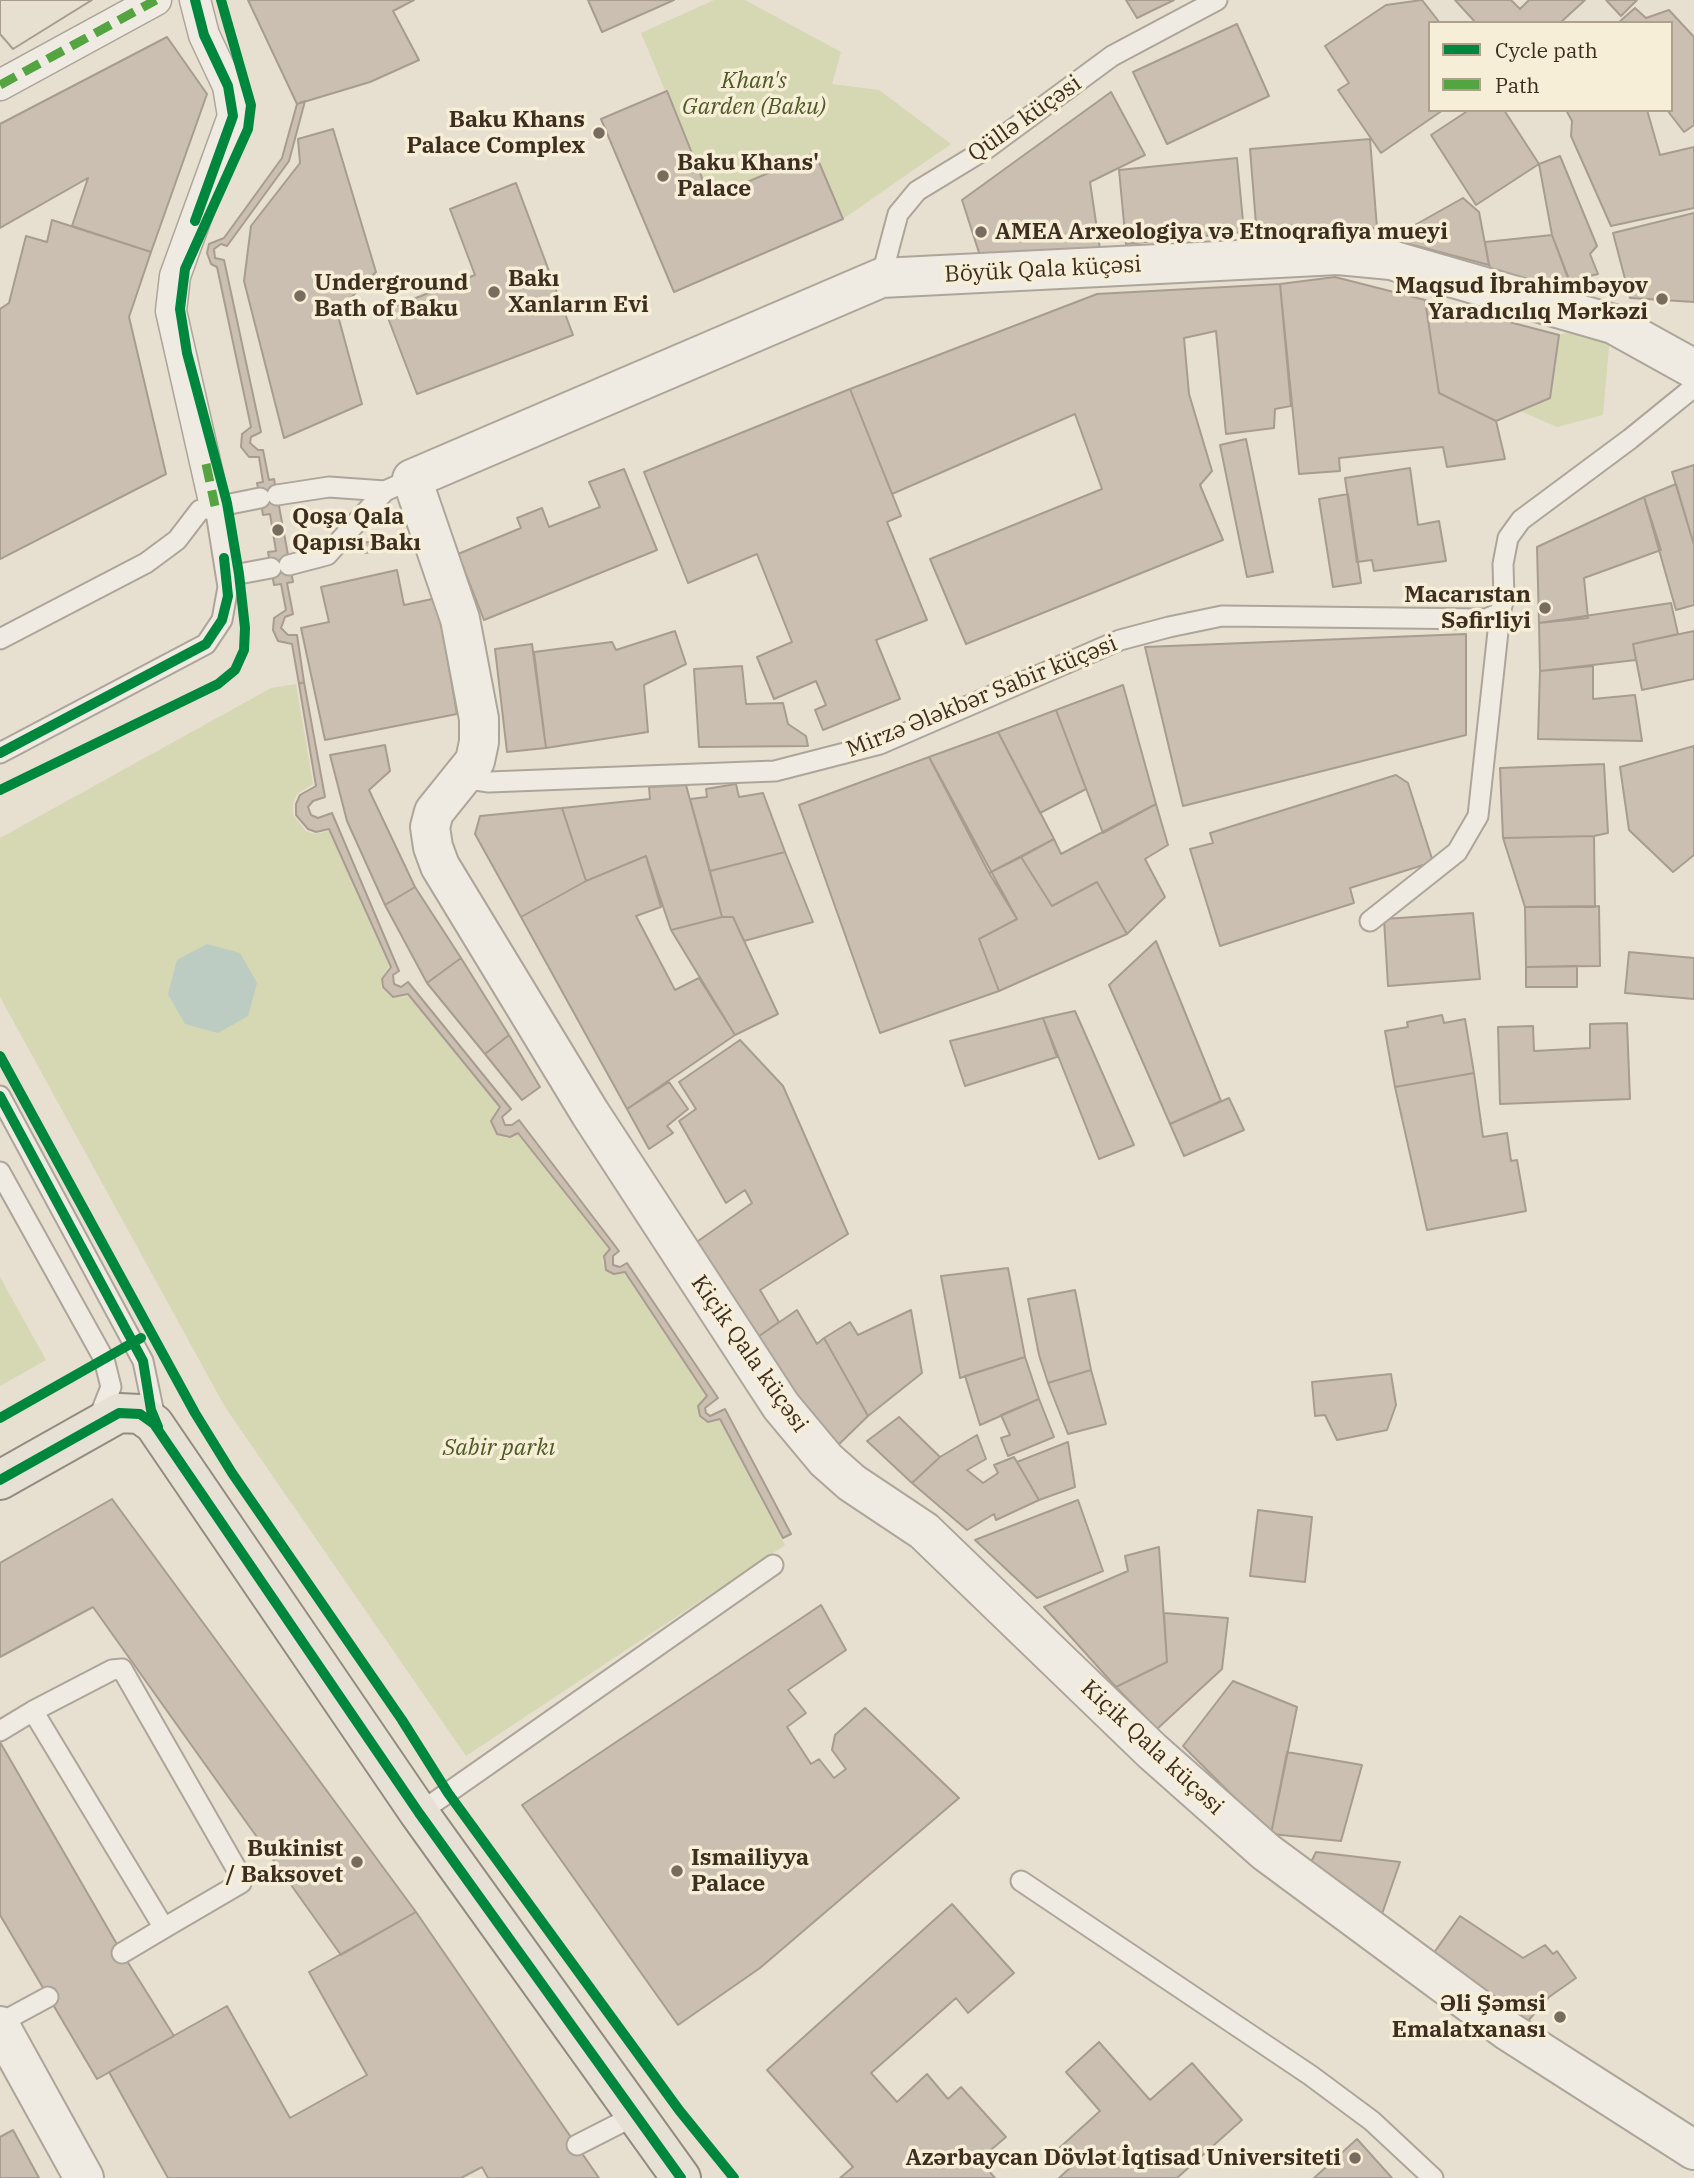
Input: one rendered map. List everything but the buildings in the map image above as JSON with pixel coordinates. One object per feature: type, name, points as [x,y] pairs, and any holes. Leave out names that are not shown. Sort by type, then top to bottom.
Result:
[{"type":"main road","points":[[0,1480],[92,1427],[129,1412],[147,1417],[161,1433],[419,1813],[681,2178]]},
{"type":"street","points":[[0,85],[156,0]]},
{"type":"street","points":[[195,0],[204,35],[228,86],[233,116],[175,276],[171,311],[215,506]]},
{"type":"street","name":"Böyük Qala küçəsi","points":[[399,485],[881,278],[1338,255],[1391,260],[1613,324],[1694,369]]},
{"type":"street","name":"Kiçik Qala küçəsi","points":[[399,485],[468,652],[480,742],[475,761],[441,800],[430,827],[440,866],[614,1152],[781,1406],[827,1460],[852,1483],[924,1531],[1152,1751],[1266,1852],[1508,2031],[1694,2150]]},
{"type":"street","points":[[0,2024],[84,2178]]},
{"type":"lane","name":"Qüllə küçəsi","points":[[881,278],[898,214],[917,191],[986,149],[1112,56],[1217,0]]},
{"type":"lane","points":[[1370,921],[1457,852],[1478,816],[1504,598],[1503,564],[1508,538],[1521,520],[1630,439],[1694,387]]},
{"type":"lane","points":[[0,639],[146,564],[177,540],[194,515],[215,506],[329,487],[399,485]]},
{"type":"lane","points":[[228,576],[327,555],[399,485]]},
{"type":"lane","points":[[0,753],[206,644],[222,620],[228,576],[215,506]]},
{"type":"lane","name":"Mirzə Ələkbər Sabir küçəsi","points":[[462,778],[489,782],[775,771],[880,744],[1120,640],[1169,627],[1222,616],[1486,619],[1500,614]]},
{"type":"lane","points":[[0,1096],[143,1361],[151,1410],[161,1433]]},
{"type":"lane","points":[[0,1172],[110,1377],[108,1400],[92,1427]]},
{"type":"lane","points":[[419,1813],[773,1566]]},
{"type":"lane","points":[[0,1731],[113,1670],[122,1669],[240,1875],[240,1884],[122,1953]]},
{"type":"lane","points":[[33,1711],[164,1928]]},
{"type":"lane","points":[[1021,1881],[1310,2075],[1372,2121],[1433,2178]]},
{"type":"lane","points":[[0,2024],[48,1997]]},
{"type":"lane","points":[[577,2146],[636,2115]]},
{"type":"green space","name":"Khan's Garden (Baku)","points":[[714,0],[745,0],[841,52],[832,84],[879,90],[951,144],[843,219],[815,153],[710,198],[641,33]]},
{"type":"green space","points":[[1572,331],[1610,335],[1603,415],[1557,427],[1520,411],[1550,398],[1559,335]]},
{"type":"green space","name":"Sabir parkı","points":[[296,684],[313,784],[297,794],[293,815],[306,831],[314,834],[329,831],[389,966],[381,979],[381,987],[392,998],[408,996],[499,1107],[490,1121],[496,1134],[506,1138],[518,1134],[609,1248],[602,1261],[606,1270],[614,1275],[625,1273],[707,1395],[698,1406],[700,1416],[709,1423],[720,1420],[785,1545],[466,1756],[225,1407],[0,997],[0,838],[271,688]]},
{"type":"green space","points":[[0,1277],[46,1360],[0,1386]]},
{"type":"shaded area","points":[[207,944],[240,953],[257,983],[248,1016],[218,1033],[185,1024],[168,994],[177,960]]},
{"type":"marked path","points":[[0,85],[156,0]]},
{"type":"marked path","points":[[206,464],[215,506]]},
{"type":"cycle path","points":[[195,0],[204,35],[228,86],[233,116],[195,221]]},
{"type":"cycle path","points":[[0,790],[218,684],[235,670],[244,650],[245,628],[239,574],[227,503],[187,353],[180,309],[185,269],[248,129],[251,105],[221,0]]},
{"type":"cycle path","points":[[0,753],[206,644],[222,620],[228,596],[224,558]]},
{"type":"cycle path","points":[[0,1056],[195,1413],[232,1473],[402,1720],[448,1793],[679,2110],[734,2178]]},
{"type":"cycle path","points":[[0,1096],[143,1361],[151,1410],[158,1427]]},
{"type":"cycle path","points":[[0,1418],[141,1338]]},
{"type":"cycle path","points":[[0,1480],[119,1413],[140,1414],[154,1424],[419,1813],[681,2178]]},
{"type":"place","name":"Baku Khans Palace Complex","points":[[599,133]]},
{"type":"place","name":"Baku Khans' Palace","points":[[663,176]]},
{"type":"place","name":"AMEA Arxeologiya və Etnoqrafiya mueyi","points":[[981,232]]},
{"type":"place","name":"Bakı Xanların Evi","points":[[494,292]]},
{"type":"place","name":"Underground Bath of Baku","points":[[300,296]]},
{"type":"place","name":"Maqsud İbrahimbəyov Yaradıcılıq Mərkəzi","points":[[1662,299]]},
{"type":"place","name":"Qoşa Qala Qapısı Bakı","points":[[278,530]]},
{"type":"place","name":"Macarıstan Səfirliyi","points":[[1545,608]]},
{"type":"place","name":"Bukinist / Baksovet","points":[[357,1862]]},
{"type":"place","name":"Ismailiyya Palace","points":[[677,1871]]},
{"type":"place","name":"Əli Şəmsi Emalatxanası","points":[[1560,2017]]},
{"type":"place","name":"Azərbaycan Dövlət İqtisad Universiteti","points":[[1355,2158]]}]
